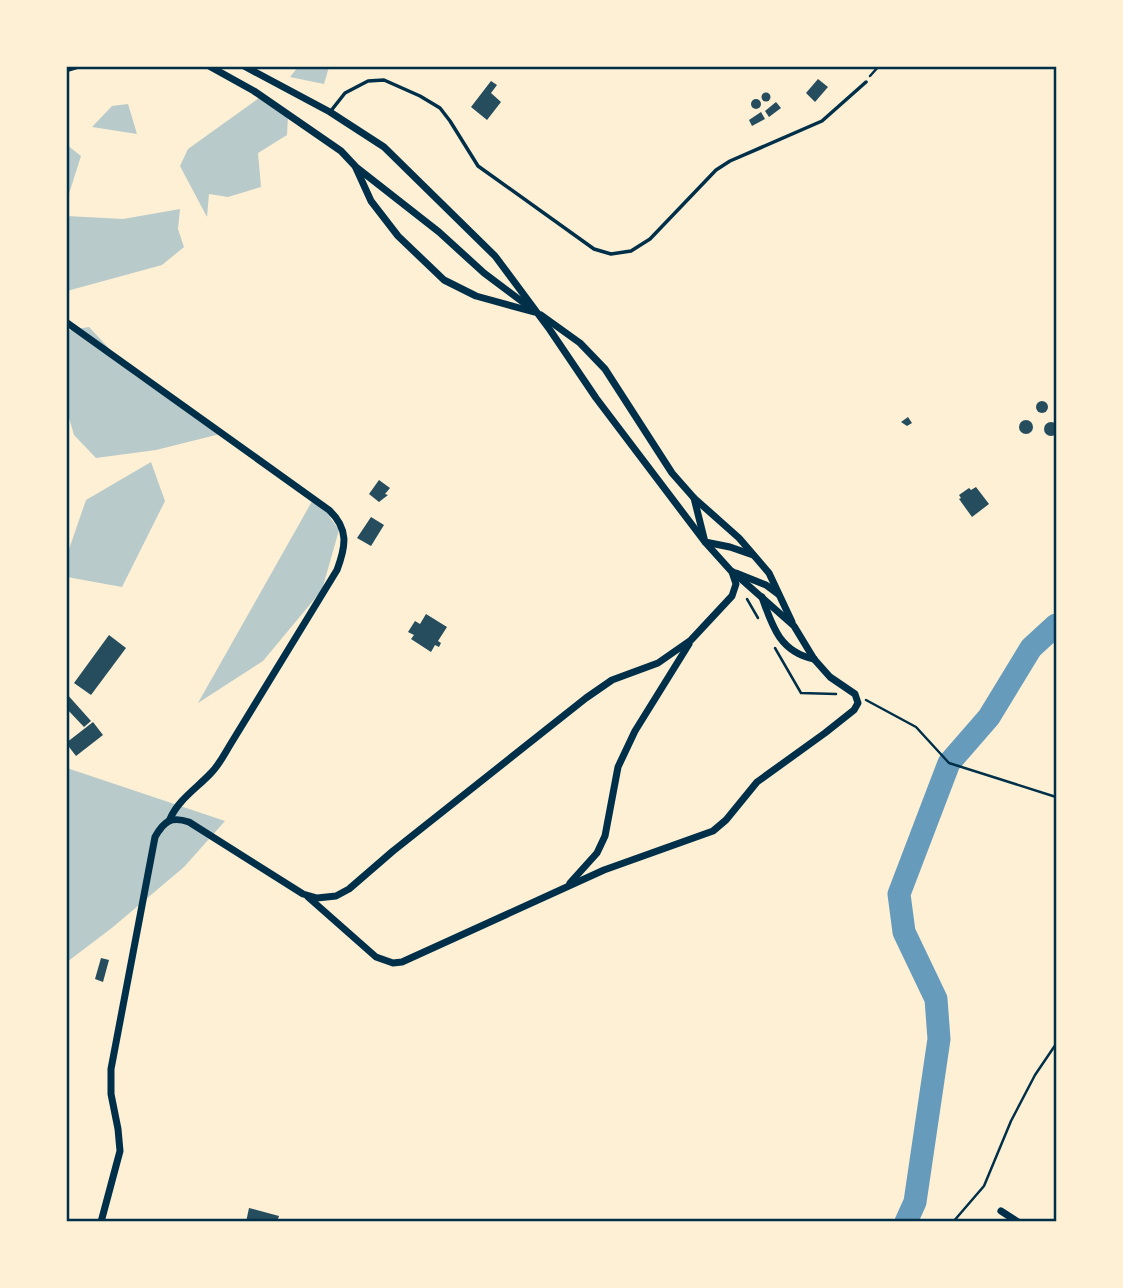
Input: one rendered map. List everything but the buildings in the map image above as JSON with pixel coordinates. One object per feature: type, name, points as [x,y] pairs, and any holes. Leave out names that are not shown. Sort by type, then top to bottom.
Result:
[{"type":"street","points":[[66,69],[76,66]]},
{"type":"street","points":[[170,819],[178,818],[189,822],[303,894],[376,957],[393,963],[413,958],[604,870],[713,831],[726,820],[757,782],[854,710],[858,703],[855,694],[830,677],[814,659],[794,626],[769,573],[725,524],[694,498],[672,473],[605,369],[580,343],[500,286],[439,232],[356,167],[341,151],[254,91],[209,66]]},
{"type":"street","points":[[244,66],[261,71],[384,147],[495,256],[596,398],[705,542],[732,572],[794,626]]},
{"type":"street","points":[[356,167],[370,201],[398,236],[444,280],[477,296],[537,313]]},
{"type":"street","points":[[66,322],[329,510],[343,529],[346,540],[337,570],[216,768],[185,798],[155,837],[111,1069],[111,1094],[120,1151],[101,1222]]},
{"type":"street","points":[[694,498],[705,542]]},
{"type":"street","points":[[705,542],[754,555]]},
{"type":"street","points":[[732,572],[766,585],[782,596]]},
{"type":"street","points":[[567,886],[597,853],[605,836],[618,767],[635,731],[691,640],[732,596],[736,584],[732,572]]},
{"type":"street","points":[[761,595],[775,631],[786,646],[799,656],[814,659]]},
{"type":"street","points":[[303,894],[317,898],[336,896],[349,890],[393,851],[586,698],[611,680],[658,663],[691,640]]},
{"type":"street","points":[[1001,1211],[1018,1222]]},
{"type":"lane","points":[[330,112],[345,93],[368,81],[384,80],[420,96],[445,114],[478,166],[594,249],[611,254],[631,251],[650,239],[716,170],[730,161],[822,121],[866,82]]},
{"type":"path","points":[[866,82],[879,66]]},
{"type":"path","points":[[746,596],[760,620]]},
{"type":"path","points":[[773,645],[801,693],[855,694],[916,727],[949,763],[1056,797]]},
{"type":"path","points":[[953,1222],[984,1186],[1011,1121],[1035,1074],[1056,1044]]},
{"type":"shaded area","points":[[298,67],[329,67],[324,84],[290,77]]},
{"type":"shaded area","points":[[259,98],[288,116],[287,135],[258,153],[261,187],[228,197],[209,194],[207,217],[180,166],[188,149]]},
{"type":"shaded area","points":[[128,104],[137,134],[92,127],[112,106]]},
{"type":"shaded area","points":[[67,145],[81,156],[67,200]]},
{"type":"shaded area","points":[[180,209],[178,229],[184,247],[162,265],[67,291],[67,216],[123,219]]},
{"type":"shaded area","points":[[89,327],[134,375],[220,434],[156,450],[96,458],[74,435],[67,411],[66,331]]},
{"type":"shaded area","points":[[151,462],[165,501],[122,587],[67,577],[67,555],[86,500]]},
{"type":"shaded area","points":[[315,496],[339,530],[322,590],[263,661],[198,703]]},
{"type":"shaded area","points":[[67,768],[225,821],[184,867],[67,962]]},
{"type":"waterway","points":[[906,1222],[915,1202],[939,1039],[936,999],[904,932],[899,894],[949,763],[989,717],[1031,648],[1056,625]]}]
